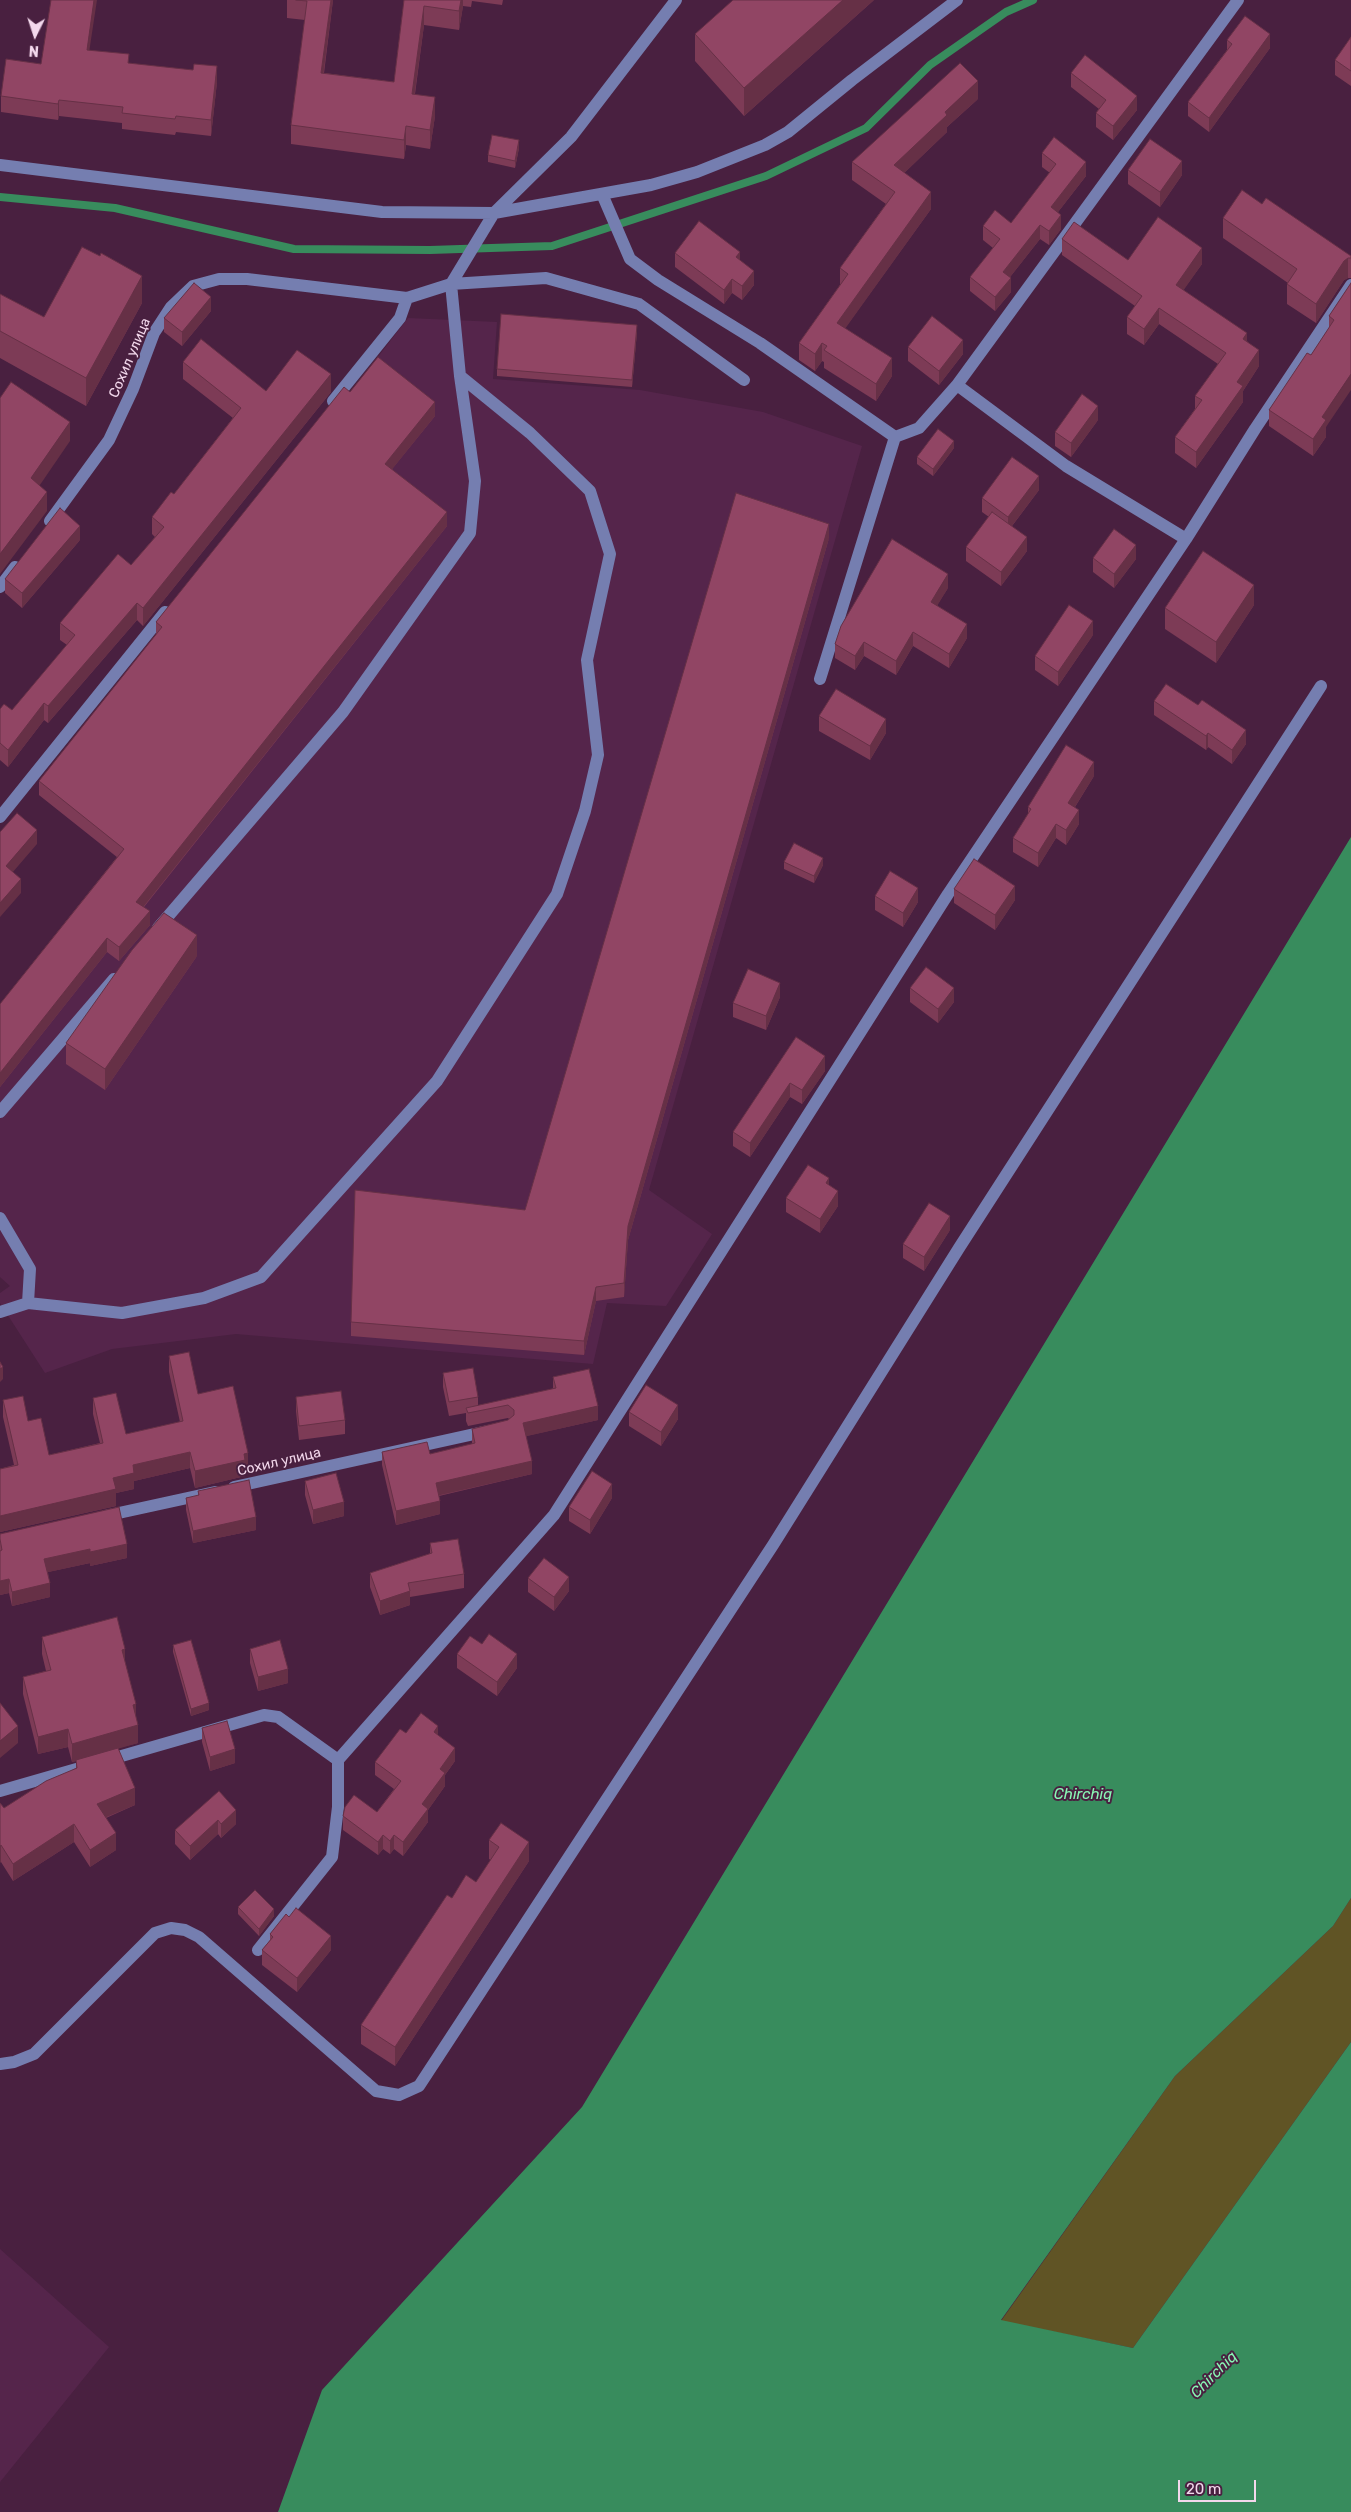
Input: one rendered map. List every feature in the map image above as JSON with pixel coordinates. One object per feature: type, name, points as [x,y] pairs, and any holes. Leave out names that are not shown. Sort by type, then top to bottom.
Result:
[{"type":"street","points":[[149,938],[343,712],[470,533],[475,481],[460,376],[451,284],[494,214],[571,137],[676,0]]},
{"type":"street","points":[[0,165],[382,212],[494,214],[652,185],[697,172],[765,146],[788,132],[852,80],[958,0]]},
{"type":"street","points":[[895,437],[919,428],[957,386],[1238,0]]},
{"type":"street","points":[[602,194],[630,259],[658,280],[760,343],[895,437]]},
{"type":"street","name":"Сохил улица","points":[[42,531],[109,440],[133,389],[154,333],[171,306],[192,286],[219,279],[247,279],[407,298],[451,284],[546,278],[639,304],[744,380]]},
{"type":"street","points":[[258,1950],[332,1857],[338,1807],[338,1760],[554,1516],[948,894],[1186,539],[1351,285]]},
{"type":"street","points":[[325,411],[400,318],[407,298]]},
{"type":"street","points":[[0,1312],[28,1303],[122,1313],[204,1298],[262,1277],[437,1081],[557,894],[585,811],[598,755],[587,660],[610,554],[590,491],[530,433],[460,376]]},
{"type":"street","points":[[957,386],[1066,466],[1186,539]]},
{"type":"street","points":[[820,679],[895,437]]},
{"type":"street","points":[[0,587],[24,555]]},
{"type":"street","points":[[0,818],[170,605]]},
{"type":"street","points":[[0,2064],[14,2062],[34,2054],[155,1933],[171,1928],[185,1930],[199,1937],[376,2091],[399,2095],[420,2086],[768,1554],[959,1248],[1321,686]]},
{"type":"street","points":[[0,1112],[123,968]]},
{"type":"street","points":[[0,1218],[30,1268],[28,1303]]},
{"type":"street","name":"Сохил улица","points":[[88,1520],[497,1429]]},
{"type":"street","points":[[1,1789],[264,1715],[278,1717],[287,1722],[338,1760]]},
{"type":"shaded area","points":[[408,318],[497,322],[493,379],[640,390],[763,412],[862,446],[649,1190],[712,1234],[666,1306],[607,1303],[593,1364],[236,1334],[112,1349],[45,1373],[0,1303],[0,1293],[10,1286],[0,1277],[0,1018],[124,863],[39,795]]},
{"type":"shaded area","points":[[1351,1898],[1351,2042],[1133,2348],[1001,2321],[1175,2076],[1333,1926]]},
{"type":"shaded area","points":[[0,2249],[109,2347],[0,2482]]},
{"type":"water","name":"Chirchiq","points":[[1351,837],[1351,1898],[1333,1926],[1175,2076],[1001,2320],[1133,2348],[1351,2042],[1351,2512],[278,2512],[322,2390],[582,2107]]},
{"type":"building","points":[[51,0],[94,0],[87,50],[129,54],[128,63],[193,70],[194,64],[217,66],[211,120],[176,116],[175,119],[122,113],[123,107],[59,100],[58,104],[1,96],[6,59],[41,64]]},
{"type":"building","points":[[296,0],[331,0],[321,73],[394,82],[404,0],[461,0],[459,11],[424,6],[412,94],[435,97],[430,130],[406,126],[404,140],[291,125],[307,1]]},
{"type":"building","points":[[733,0],[843,0],[744,88],[695,34]]},
{"type":"building","points":[[1245,16],[1270,34],[1209,118],[1188,102],[1232,44],[1227,40]]},
{"type":"building","points":[[1351,37],[1351,71],[1335,60]]},
{"type":"building","points":[[1085,55],[1137,96],[1113,126],[1096,113],[1106,100],[1071,73]]},
{"type":"building","points":[[960,63],[978,81],[945,112],[947,115],[894,165],[931,192],[837,323],[892,358],[876,384],[824,350],[827,346],[822,343],[815,354],[799,343],[848,274],[840,268],[895,192],[852,162]]},
{"type":"building","points":[[492,135],[519,140],[515,161],[488,155]]},
{"type":"building","points":[[1054,137],[1086,162],[1051,207],[1061,215],[1049,231],[1040,225],[1003,272],[1011,278],[995,297],[970,277],[1000,239],[983,226],[995,210],[1011,223],[1056,164],[1042,153]]},
{"type":"building","points":[[1150,139],[1182,161],[1160,192],[1128,170]]},
{"type":"building","points":[[1242,190],[1262,204],[1266,198],[1351,256],[1351,258],[1344,261],[1316,304],[1287,284],[1297,269],[1223,218]]},
{"type":"building","points":[[1158,217],[1202,248],[1176,285],[1247,333],[1243,339],[1259,350],[1237,382],[1243,386],[1196,452],[1175,437],[1202,400],[1195,396],[1226,353],[1159,308],[1144,329],[1127,317],[1142,296],[1062,239],[1074,222],[1128,260]]},
{"type":"building","points":[[699,221],[740,252],[736,257],[754,271],[742,286],[732,279],[724,290],[675,253]]},
{"type":"building","points":[[82,247],[100,256],[101,253],[142,276],[86,378],[0,331],[0,294],[44,317]]},
{"type":"building","points":[[194,283],[211,297],[182,332],[164,318]]},
{"type":"building","points":[[1351,283],[1351,374],[1322,417],[1326,420],[1313,439],[1269,410],[1307,353],[1311,355],[1334,320],[1329,316]]},
{"type":"building","points":[[501,314],[637,325],[632,380],[497,369]]},
{"type":"building","points":[[932,316],[963,340],[939,371],[908,347]]},
{"type":"building","points":[[201,339],[266,391],[297,350],[331,374],[143,608],[137,603],[48,706],[44,703],[8,750],[0,743],[0,709],[4,704],[12,710],[75,635],[60,623],[118,554],[131,565],[164,527],[152,517],[171,492],[174,494],[241,408],[183,362]]},
{"type":"building","points":[[378,357],[435,402],[385,464],[447,512],[136,902],[150,911],[119,947],[107,938],[0,1073],[0,1004],[124,849],[39,781],[162,627],[156,622],[344,387],[350,392]]},
{"type":"building","points":[[11,382],[70,422],[31,478],[47,492],[0,554],[0,398]]},
{"type":"building","points":[[1082,394],[1098,406],[1071,443],[1055,432]]},
{"type":"building","points":[[938,429],[954,441],[933,469],[917,457]]},
{"type":"building","points":[[1012,457],[1039,476],[1008,517],[982,498]]},
{"type":"building","points":[[736,493],[829,524],[628,1226],[624,1283],[596,1287],[584,1341],[351,1322],[355,1190],[525,1210]]},
{"type":"building","points":[[60,508],[80,526],[22,593],[5,579]]},
{"type":"building","points":[[992,512],[1027,537],[1001,572],[966,547]]},
{"type":"building","points":[[1114,529],[1136,545],[1114,574],[1093,558]]},
{"type":"building","points":[[892,539],[948,574],[931,602],[967,624],[949,654],[913,632],[896,661],[864,642],[855,656],[835,644],[841,626]]},
{"type":"building","points":[[1203,551],[1254,585],[1216,642],[1165,608]]},
{"type":"building","points":[[1069,605],[1093,621],[1058,672],[1035,656]]},
{"type":"building","points":[[1166,684],[1198,705],[1202,700],[1246,730],[1232,750],[1208,733],[1206,736],[1154,701]]},
{"type":"building","points":[[836,689],[886,719],[870,746],[819,716]]},
{"type":"building","points":[[1066,745],[1094,762],[1068,803],[1079,810],[1066,830],[1056,824],[1038,853],[1013,838],[1031,809],[1028,807]]},
{"type":"building","points":[[17,813],[37,830],[6,866],[21,879],[0,903],[0,832]]},
{"type":"building","points":[[794,843],[823,858],[814,876],[784,862]]},
{"type":"building","points":[[974,859],[1015,886],[995,915],[954,889]]},
{"type":"building","points":[[890,871],[918,888],[903,913],[875,896]]},
{"type":"building","points":[[164,913],[197,935],[105,1069],[66,1043],[132,950]]},
{"type":"building","points":[[926,967],[954,988],[938,1009],[910,988]]},
{"type":"building","points":[[748,969],[780,983],[766,1016],[733,1003]]},
{"type":"building","points":[[796,1037],[825,1056],[802,1090],[790,1083],[750,1143],[733,1132]]},
{"type":"building","points":[[808,1165],[829,1178],[826,1183],[838,1191],[820,1219],[786,1198]]},
{"type":"building","points":[[929,1203],[950,1216],[924,1257],[903,1244]]},
{"type":"building","points":[[189,1352],[198,1394],[233,1386],[248,1453],[244,1454],[245,1460],[195,1471],[190,1452],[133,1465],[134,1473],[113,1478],[116,1489],[0,1516],[0,1469],[18,1465],[3,1400],[23,1396],[28,1421],[41,1418],[49,1455],[103,1443],[93,1398],[116,1393],[126,1434],[183,1421],[169,1356]]},
{"type":"building","points":[[473,1368],[478,1397],[449,1402],[443,1373]]},
{"type":"building","points":[[589,1369],[598,1406],[523,1423],[532,1461],[436,1483],[440,1501],[396,1511],[382,1452],[427,1442],[430,1454],[475,1443],[472,1429],[508,1420],[514,1415],[514,1410],[508,1405],[468,1413],[466,1408],[556,1388],[553,1377]]},
{"type":"building","points":[[646,1385],[678,1405],[661,1432],[629,1412]]},
{"type":"building","points":[[341,1391],[345,1420],[299,1426],[296,1397]]},
{"type":"building","points":[[592,1471],[612,1484],[590,1520],[569,1507]]},
{"type":"building","points":[[336,1473],[344,1502],[313,1510],[305,1481]]},
{"type":"building","points":[[249,1480],[256,1517],[193,1531],[186,1498],[199,1495],[198,1491]]},
{"type":"building","points":[[119,1507],[127,1544],[90,1552],[90,1549],[44,1559],[50,1583],[12,1592],[9,1579],[0,1581],[0,1551],[2,1550],[0,1534]]},
{"type":"building","points":[[458,1539],[464,1574],[408,1583],[410,1591],[380,1601],[370,1573],[432,1553],[430,1543]]},
{"type":"building","points":[[544,1558],[569,1577],[554,1597],[528,1578]]},
{"type":"building","points":[[117,1617],[125,1649],[122,1650],[136,1704],[133,1705],[138,1725],[72,1744],[68,1729],[38,1737],[23,1677],[51,1670],[42,1637]]},
{"type":"building","points":[[489,1634],[517,1654],[497,1682],[457,1654],[470,1636],[482,1644]]},
{"type":"building","points":[[191,1640],[209,1703],[191,1709],[173,1645]]},
{"type":"building","points":[[280,1640],[288,1669],[258,1677],[250,1649]]},
{"type":"building","points":[[0,1703],[18,1726],[0,1741]]},
{"type":"building","points":[[421,1713],[438,1726],[434,1732],[455,1748],[440,1769],[445,1773],[422,1804],[428,1809],[403,1842],[394,1835],[390,1841],[383,1835],[378,1842],[343,1816],[345,1807],[354,1795],[377,1812],[401,1781],[375,1762],[400,1729],[406,1733]]},
{"type":"building","points":[[227,1721],[235,1749],[210,1757],[202,1728]]},
{"type":"building","points":[[118,1748],[135,1788],[97,1804],[116,1833],[90,1850],[74,1824],[13,1864],[0,1846],[0,1803],[4,1808],[46,1781],[77,1768],[76,1760]]},
{"type":"building","points":[[219,1791],[236,1810],[221,1824],[218,1820],[190,1846],[175,1830]]},
{"type":"building","points":[[501,1823],[529,1842],[395,2047],[361,2025],[447,1895],[452,1898],[466,1875],[476,1882],[499,1847],[489,1840]]},
{"type":"building","points":[[255,1890],[274,1909],[259,1929],[238,1907]]},
{"type":"building","points":[[296,1908],[331,1936],[297,1978],[262,1950],[273,1937],[270,1934],[286,1914],[289,1917]]},
{"type":"waterway","points":[[0,197],[115,208],[294,249],[430,250],[552,246],[766,176],[866,128],[930,65],[1006,12],[1033,0]]}]
